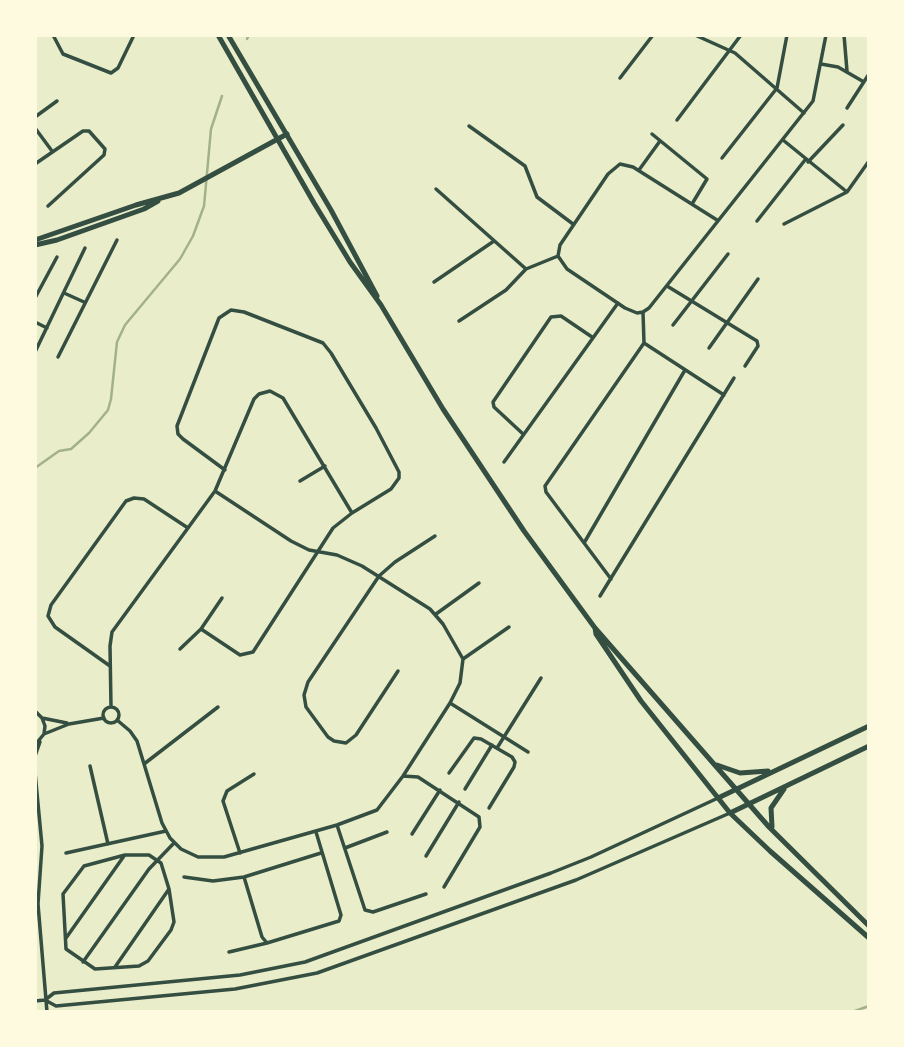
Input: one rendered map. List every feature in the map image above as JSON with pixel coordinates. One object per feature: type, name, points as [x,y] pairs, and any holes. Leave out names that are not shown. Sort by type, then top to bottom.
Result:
[{"type":"main road","points":[[218,35],[276,140],[350,262],[381,305],[473,456],[524,531],[595,628],[748,804],[869,926]]},
{"type":"main road","points":[[228,35],[287,134],[381,305]]},
{"type":"main road","points":[[35,242],[136,205],[161,200],[195,185],[287,134]]},
{"type":"main road","points":[[595,628],[596,634],[641,701],[730,813],[770,852],[869,938]]},
{"type":"main road","points":[[718,797],[869,726]]},
{"type":"main road","points":[[730,813],[869,746]]},
{"type":"main road","points":[[714,763],[740,773],[774,770]]},
{"type":"main road","points":[[773,830],[771,808],[787,785]]},
{"type":"street","points":[[52,35],[64,54],[111,73],[118,68],[134,35]]},
{"type":"street","points":[[620,78],[653,35]]},
{"type":"street","points":[[695,35],[731,51],[804,113]]},
{"type":"street","points":[[677,120],[741,35]]},
{"type":"street","points":[[722,158],[777,88],[787,35]]},
{"type":"street","points":[[611,579],[546,492],[545,486],[644,343],[643,312],[667,286],[804,113],[816,93],[826,35]]},
{"type":"street","points":[[844,35],[847,71]]},
{"type":"street","points":[[820,64],[847,71],[864,82]]},
{"type":"street","points":[[847,108],[868,76]]},
{"type":"street","points":[[35,117],[57,101]]},
{"type":"street","points":[[757,221],[807,161],[842,125]]},
{"type":"street","points":[[469,126],[525,166],[537,197],[574,225]]},
{"type":"street","points":[[35,128],[52,151]]},
{"type":"street","points":[[35,164],[85,130],[93,134],[104,147],[105,151],[48,206]]},
{"type":"street","points":[[652,134],[707,180],[692,204]]},
{"type":"street","points":[[639,170],[660,140]]},
{"type":"street","points":[[782,140],[847,192]]},
{"type":"street","points":[[785,224],[847,192],[869,161]]},
{"type":"street","points":[[643,312],[632,312],[618,303],[567,269],[558,256],[560,246],[611,170],[624,164],[639,170],[717,220]]},
{"type":"street","points":[[436,189],[526,269]]},
{"type":"street","points":[[58,357],[117,240]]},
{"type":"street","points":[[434,282],[494,241]]},
{"type":"street","points":[[35,352],[85,248]]},
{"type":"street","points":[[673,325],[728,254]]},
{"type":"street","points":[[459,321],[506,290],[526,269],[558,256]]},
{"type":"street","points":[[35,298],[57,257]]},
{"type":"street","points":[[709,348],[758,279]]},
{"type":"street","points":[[667,286],[758,342],[745,366]]},
{"type":"street","points":[[64,293],[85,303]]},
{"type":"street","points":[[504,462],[618,303]]},
{"type":"street","points":[[201,629],[240,655],[253,652],[333,528],[390,489],[399,478],[400,472],[323,343],[237,310],[227,311],[219,318],[177,426],[183,439],[225,470]]},
{"type":"street","points":[[523,434],[494,407],[493,402],[551,317],[561,316],[592,337]]},
{"type":"street","points":[[35,322],[47,328]]},
{"type":"street","points":[[644,343],[724,396]]},
{"type":"street","points":[[584,543],[685,370]]},
{"type":"street","points":[[600,596],[734,378]]},
{"type":"street","points":[[44,734],[69,724],[104,719],[111,723],[117,720],[119,714],[111,707],[110,666],[114,628],[215,491],[254,399],[260,393],[274,391],[284,398],[352,513]]},
{"type":"street","points":[[300,481],[325,466]]},
{"type":"street","points":[[117,720],[135,737],[166,831],[174,843],[189,853],[207,858],[224,858],[337,825],[377,810],[403,776],[450,703],[463,676],[463,659],[436,614],[379,576],[337,555],[290,541],[215,491]]},
{"type":"street","points":[[110,666],[55,627],[48,616],[51,605],[126,501],[144,499],[188,528]]},
{"type":"street","points":[[398,671],[356,736],[346,743],[328,737],[306,708],[304,695],[309,682],[379,576],[435,536]]},
{"type":"street","points":[[436,614],[479,583]]},
{"type":"street","points":[[180,649],[201,629],[222,598]]},
{"type":"street","points":[[463,659],[509,627]]},
{"type":"street","points":[[465,789],[494,746],[504,736],[541,678]]},
{"type":"street","points":[[450,703],[528,751]]},
{"type":"street","points":[[104,719],[105,710],[111,707]]},
{"type":"street","points":[[144,764],[218,707]]},
{"type":"street","points":[[35,710],[45,726],[44,734],[35,746]]},
{"type":"street","points":[[42,718],[69,724]]},
{"type":"street","points":[[449,773],[474,738],[481,739],[512,757],[515,764],[489,808]]},
{"type":"street","points":[[35,756],[40,740]]},
{"type":"street","points":[[90,766],[108,844]]},
{"type":"street","points":[[35,772],[42,846],[38,904],[47,1012]]},
{"type":"street","points":[[240,853],[223,801],[226,791],[254,774]]},
{"type":"street","points":[[403,776],[418,777],[477,814],[480,821],[480,827],[444,887]]},
{"type":"street","points":[[412,834],[440,790]]},
{"type":"street","points":[[35,1001],[45,1000],[54,993],[240,975],[305,962],[551,873],[718,797]]},
{"type":"street","points":[[426,856],[459,802]]},
{"type":"street","points":[[45,1000],[56,1006],[235,989],[317,973],[576,880],[730,813]]},
{"type":"street","points":[[337,825],[365,910],[373,912],[426,894]]},
{"type":"street","points":[[66,853],[166,831]]},
{"type":"street","points":[[229,952],[337,922],[341,917],[316,831]]},
{"type":"street","points":[[345,848],[387,832]]},
{"type":"street","points":[[83,962],[158,859],[174,843]]},
{"type":"street","points":[[35,847],[42,846]]},
{"type":"street","points":[[184,877],[213,881],[244,877],[321,853]]},
{"type":"street","points":[[145,854],[158,859],[169,888],[174,916],[171,930],[148,961],[139,966],[95,969],[68,952],[64,939],[65,891],[84,866],[125,855],[145,854]]},
{"type":"street","points":[[64,939],[125,855]]},
{"type":"street","points":[[244,877],[262,937],[267,943]]},
{"type":"street","points":[[115,967],[169,888]]},
{"type":"street","points":[[35,896],[38,904]]},
{"type":"waterway","points":[[247,39],[249,35]]},
{"type":"waterway","points":[[35,468],[59,451],[71,449],[108,410],[117,342],[125,325],[180,259],[193,236],[204,206],[211,129],[222,96]]},
{"type":"waterway","points":[[852,1012],[869,1006]]}]
